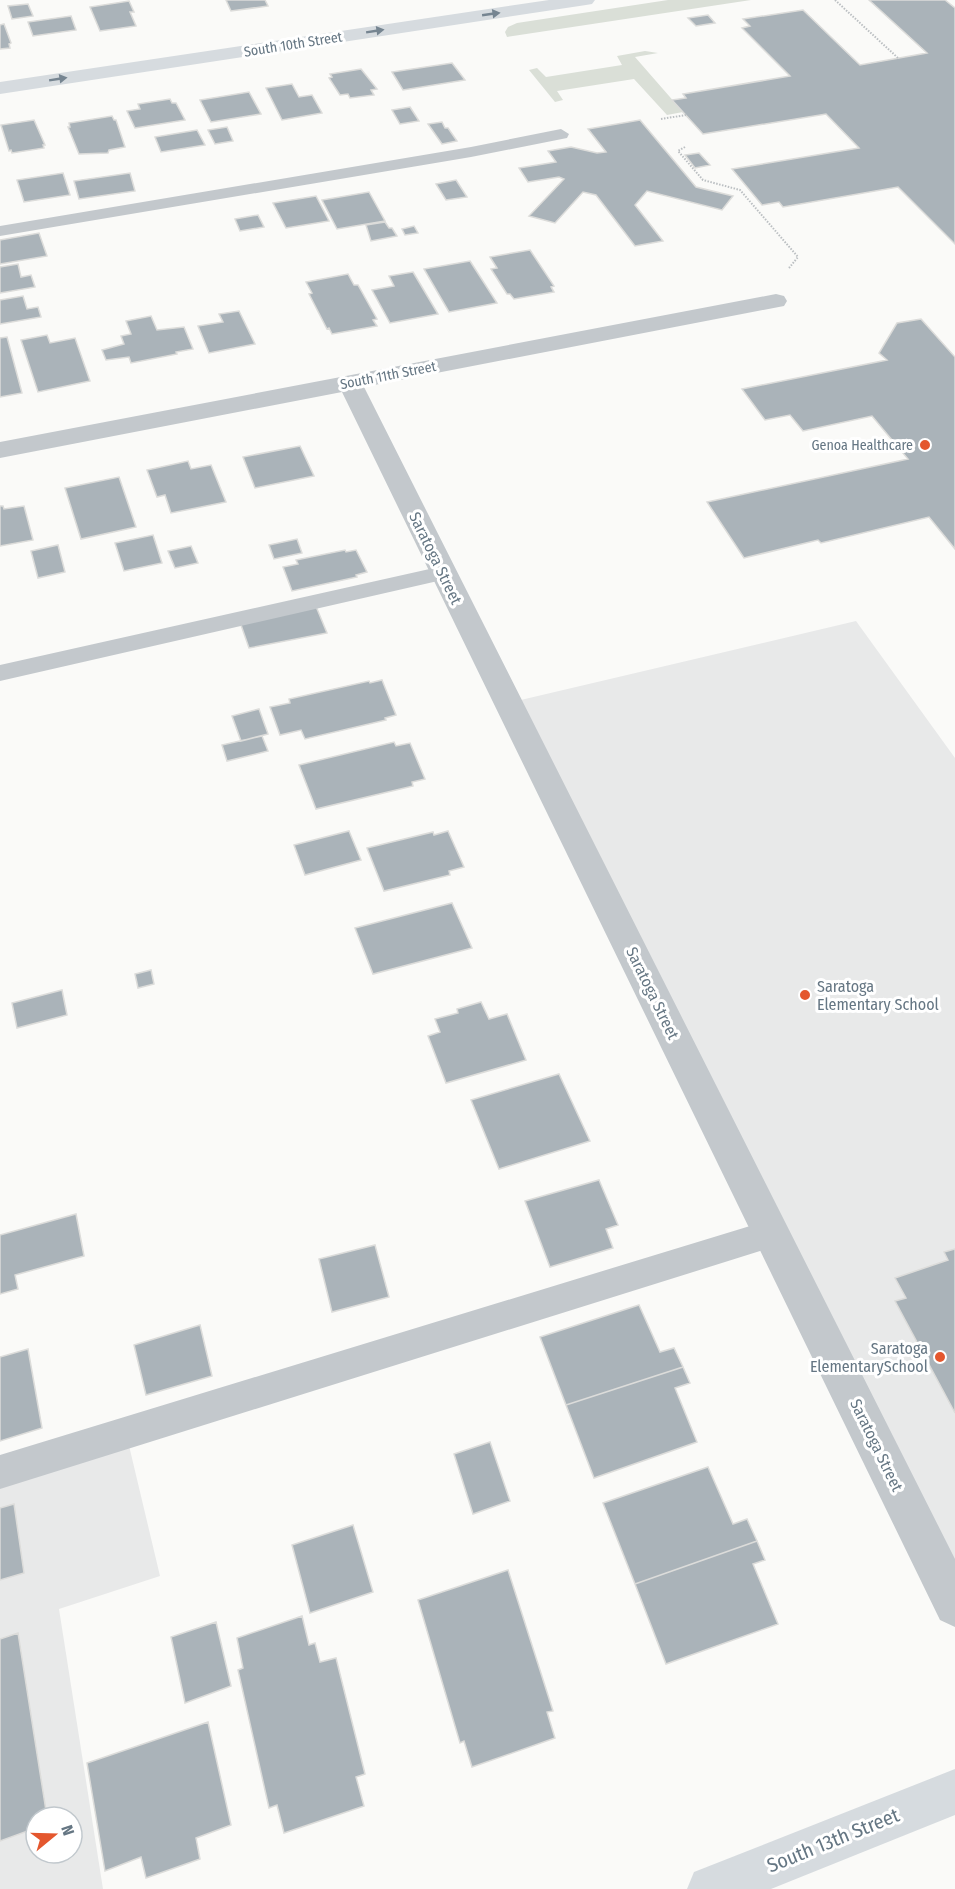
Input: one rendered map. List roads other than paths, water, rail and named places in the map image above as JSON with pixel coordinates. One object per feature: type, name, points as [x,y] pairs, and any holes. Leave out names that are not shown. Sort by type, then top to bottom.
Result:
[{"type":"main road","name":"South 10th Street","points":[[0,88],[586,0]]},
{"type":"main road","name":"South 13th Street","points":[[711,1889],[953,1799]]},
{"type":"street","name":"South 11th Street","points":[[0,450],[776,301]]},
{"type":"street","name":"Saratoga Street","points":[[350,382],[773,1233],[955,1605]]},
{"type":"lane","points":[[0,231],[459,154],[561,134]]},
{"type":"lane","points":[[0,673],[443,573]]},
{"type":"lane","points":[[0,1472],[773,1233]]},
{"type":"place","name":"Genoa Healthcare","points":[[925,445]]},
{"type":"place","name":"Saratoga Elementary School","points":[[805,995]]},
{"type":"place","name":"Saratoga ElementarySchool","points":[[940,1357]]}]
